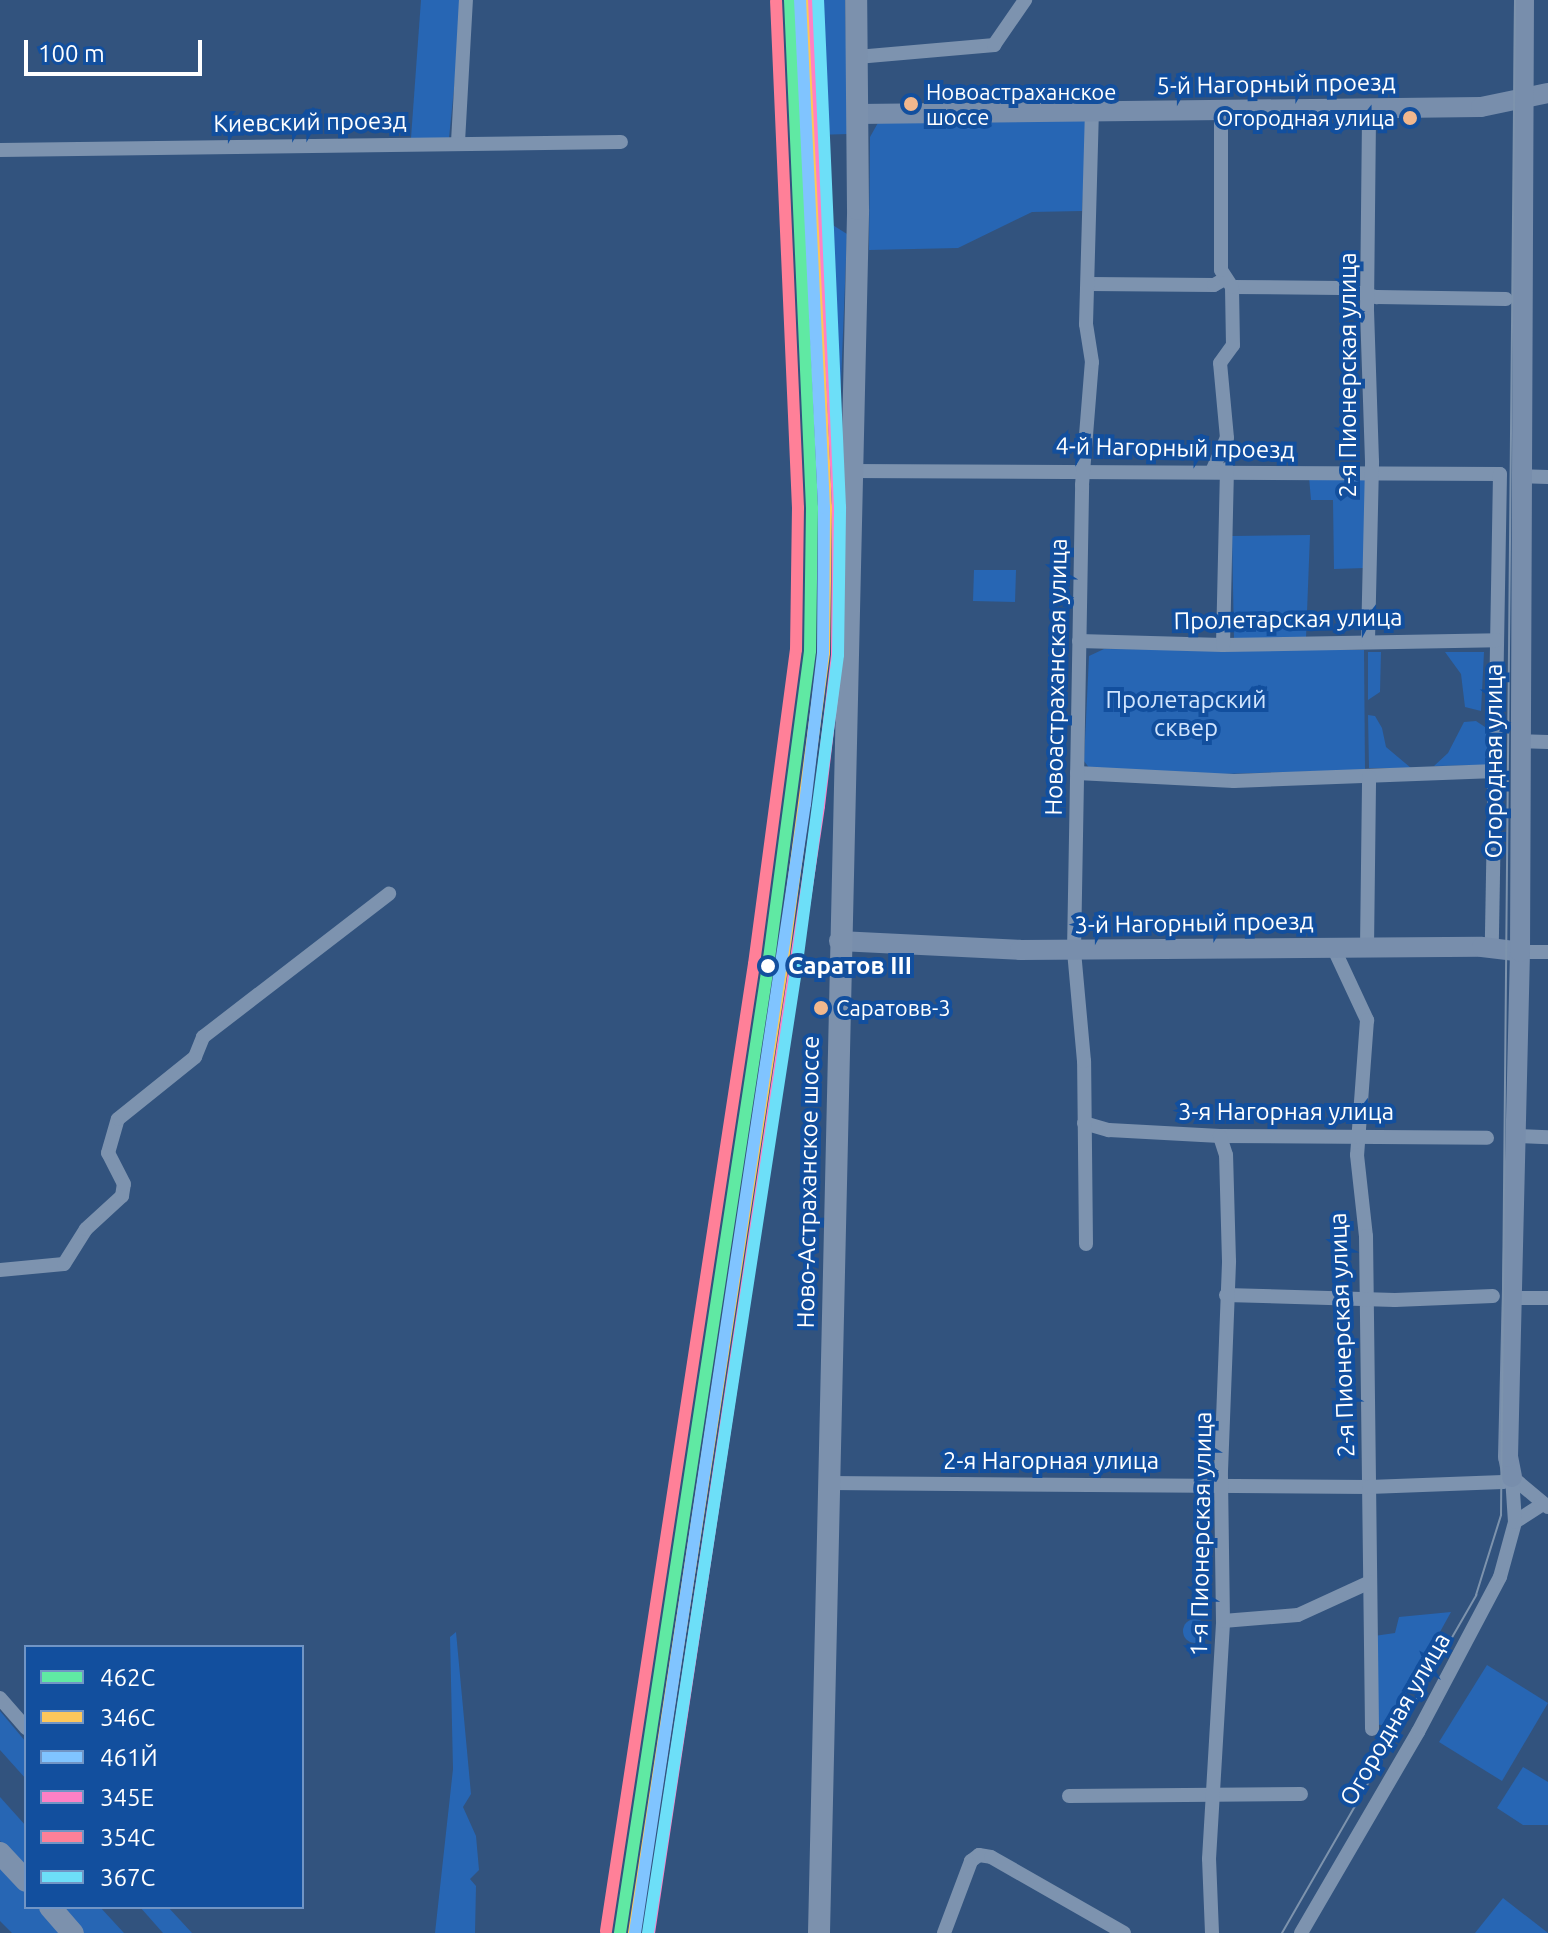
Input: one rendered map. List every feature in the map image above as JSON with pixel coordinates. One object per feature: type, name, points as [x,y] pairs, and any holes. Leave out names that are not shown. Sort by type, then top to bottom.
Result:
[{"type":"main road","name":"Ново-Астраханское шоссе","points":[[819,1933],[858,114],[856,0]]},
{"type":"main road","points":[[0,1853],[24,1879]]},
{"type":"main road","points":[[52,1909],[73,1933]]},
{"type":"street","points":[[458,142],[466,0]]},
{"type":"street","points":[[857,57],[994,45],[1025,0]]},
{"type":"street","name":"Огородная улица","points":[[1301,1933],[1473,1633],[1500,1577],[1515,1522],[1508,1457],[1502,1297],[1515,1136],[1520,952],[1520,741],[1510,475],[1524,0]]},
{"type":"street","name":"5-й Нагорный проезд","points":[[858,114],[1481,107],[1548,93]]},
{"type":"street","name":"2-я Пионерская улица","points":[[1368,641],[1371,472],[1369,108]]},
{"type":"street","points":[[1221,110],[1233,345],[1220,363],[1218,386],[1227,438],[1220,469],[1223,645]]},
{"type":"street","name":"Новоастраханская улица","points":[[1086,1244],[1084,1123],[1074,951],[1084,469],[1092,362],[1086,324],[1090,284],[1092,112]]},
{"type":"street","name":"Киевский проезд","points":[[0,150],[621,142]]},
{"type":"street","points":[[1090,284],[1229,283],[1340,288],[1368,296],[1506,299]]},
{"type":"street","name":"4-й Нагорный проезд","points":[[850,471],[1220,469],[1548,477]]},
{"type":"street","points":[[1492,950],[1497,640],[1510,475]]},
{"type":"street","name":"Пролетарская улица","points":[[1079,641],[1223,645],[1497,640]]},
{"type":"street","points":[[1520,741],[1548,742]]},
{"type":"street","points":[[1077,773],[1186,780],[1496,771]]},
{"type":"street","points":[[1367,948],[1369,777]]},
{"type":"street","points":[[0,1270],[64,1264],[86,1229],[122,1196],[124,1184],[108,1153],[118,1119],[195,1057],[203,1037],[389,894]]},
{"type":"street","name":"3-й Нагорный проезд","points":[[839,941],[1074,951],[1333,947],[1548,952]]},
{"type":"street","name":"2-я Пионерская улица","points":[[1333,947],[1367,1020],[1360,1135],[1372,1729]]},
{"type":"street","name":"3-я Нагорная улица","points":[[1084,1123],[1109,1130],[1220,1136],[1487,1138]]},
{"type":"street","name":"1-я Пионерская улица","points":[[1212,1933],[1209,1859],[1216,1794],[1223,1621],[1226,1155],[1220,1136]]},
{"type":"street","points":[[1515,1136],[1548,1137]]},
{"type":"street","points":[[1226,1295],[1364,1299],[1548,1298]]},
{"type":"street","points":[[1512,1477],[1545,1505],[1515,1522]]},
{"type":"street","name":"2-я Нагорная улица","points":[[828,1483],[1369,1487],[1503,1482],[1512,1477]]},
{"type":"street","points":[[1223,1621],[1298,1615],[1370,1582]]},
{"type":"street","points":[[0,1698],[24,1726]]},
{"type":"street","points":[[1069,1796],[1301,1794]]},
{"type":"street","points":[[944,1933],[971,1861],[979,1855],[991,1857],[1124,1933]]},
{"type":"green space","points":[[421,0],[463,0],[449,138],[411,138]]},
{"type":"green space","points":[[808,0],[845,0],[848,134],[815,135]]},
{"type":"green space","points":[[1081,117],[1087,122],[1082,211],[1032,212],[958,248],[869,250],[870,137],[879,121]]},
{"type":"green space","points":[[820,217],[847,234],[833,579]]},
{"type":"green space","points":[[1309,477],[1362,477],[1368,482],[1365,568],[1334,569],[1333,500],[1311,500]]},
{"type":"green space","points":[[1310,535],[1306,638],[1234,639],[1232,536]]},
{"type":"green space","points":[[974,570],[1016,570],[1015,602],[973,601]]},
{"type":"green space","name":"Пролетарский сквер","points":[[1104,649],[1364,650],[1365,770],[1185,775],[1090,769],[1084,761],[1089,656]]},
{"type":"green space","points":[[1368,652],[1381,652],[1380,692],[1368,700]]},
{"type":"green space","points":[[1445,652],[1484,652],[1481,711],[1465,707],[1461,674]]},
{"type":"green space","points":[[1368,715],[1375,716],[1382,728],[1386,747],[1411,768],[1369,768]]},
{"type":"green space","points":[[1476,721],[1488,729],[1487,765],[1434,766],[1448,753],[1464,722]]},
{"type":"green space","points":[[1451,1612],[1388,1726],[1374,1724],[1374,1636],[1395,1633],[1399,1617]]},
{"type":"green space","points":[[1195,1619],[1203,1623],[1207,1631],[1203,1639],[1195,1643],[1187,1639],[1183,1631],[1187,1623]]},
{"type":"green space","points":[[456,1632],[471,1794],[463,1807],[476,1836],[479,1870],[470,1879],[476,1886],[475,1933],[435,1933],[453,1769],[450,1637]]},
{"type":"green space","points":[[1487,1665],[1548,1703],[1502,1781],[1439,1742]]},
{"type":"green space","points":[[0,1711],[24,1740],[24,1777],[0,1750]]},
{"type":"green space","points":[[1523,1767],[1548,1782],[1548,1825],[1523,1825],[1497,1808]]},
{"type":"green space","points":[[0,1797],[24,1824],[24,1867],[0,1841]]},
{"type":"green space","points":[[0,1863],[24,1889],[24,1909],[42,1909],[64,1933],[12,1933],[0,1921]]},
{"type":"green space","points":[[1503,1898],[1548,1933],[1475,1933]]},
{"type":"green space","points":[[63,1909],[102,1909],[124,1933],[83,1933]]},
{"type":"green space","points":[[142,1909],[170,1909],[192,1933],[163,1933]]},
{"type":"tram line","points":[[1282,1933],[1476,1595],[1501,1515],[1515,0]]},
{"type":"railway","points":[[799,213],[817,354]]},
{"type":"transit line","name":"462С","points":[[620,1933],[768,966],[810,651],[812,508],[790,0]]},
{"type":"transit line","name":"461Й","points":[[635,1933],[805,804],[823,653],[824,508],[800,0]]},
{"type":"transit line","name":"346С","points":[[634,1933],[782,968],[824,653],[826,507],[804,0]]},
{"type":"transit line","name":"345Е","points":[[649,1933],[819,806],[837,655],[838,507],[814,0]]},
{"type":"transit line","name":"367С","points":[[648,1933],[796,970],[838,655],[840,507],[818,0]]},
{"type":"transit line","name":"354С","points":[[606,1931],[754,964],[796,650],[798,508],[776,1]]},
{"type":"place","name":"Новоастраханское шоссе","points":[[911,104]]},
{"type":"place","name":"Огородная улица","points":[[1410,118]]},
{"type":"place","name":"Саратов III","points":[[768,966]]},
{"type":"place","name":"Саратовв-3","points":[[821,1008]]}]
